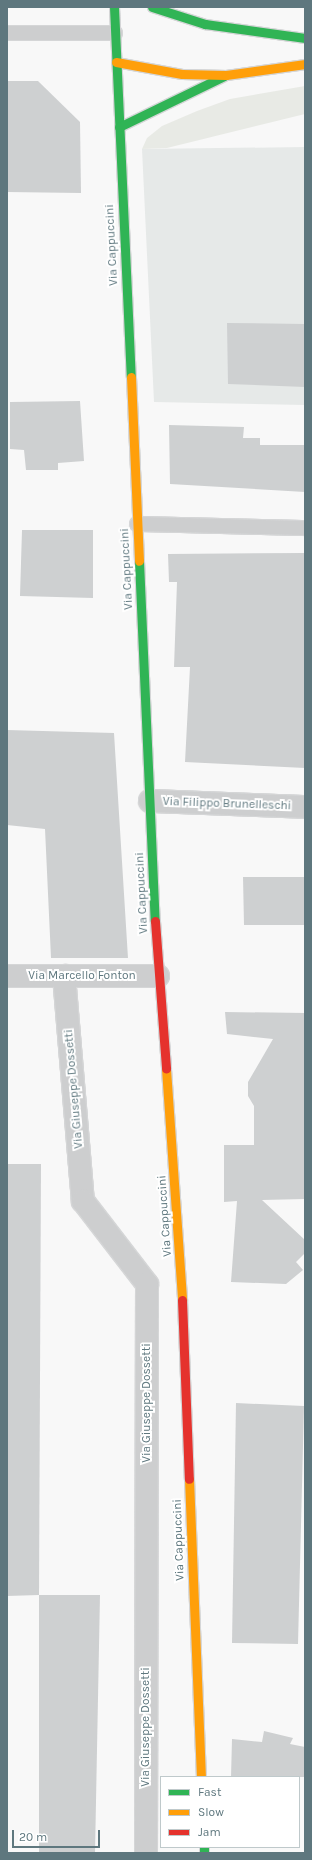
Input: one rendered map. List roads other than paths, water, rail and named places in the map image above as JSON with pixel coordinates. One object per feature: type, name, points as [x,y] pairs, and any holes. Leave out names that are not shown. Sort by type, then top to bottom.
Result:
[{"type":"main road","name":"Via Cappuccini","points":[[114,7],[158,976],[179,1233],[201,1776]]},
{"type":"main road","points":[[152,7],[205,24],[305,38]]},
{"type":"main road","points":[[116,62],[182,74],[226,75],[305,64]]},
{"type":"main road","points":[[119,127],[226,75]]},
{"type":"street","name":"Via Filippo Brunelleschi","points":[[150,801],[305,807]]},
{"type":"street","name":"Via Marcello Fonton","points":[[7,976],[158,976]]},
{"type":"street","name":"Via Giuseppe Dossetti","points":[[64,976],[83,1201],[147,1284],[146,1853]]},
{"type":"lane","points":[[7,33],[115,33]]},
{"type":"lane","points":[[137,524],[305,528]]}]
